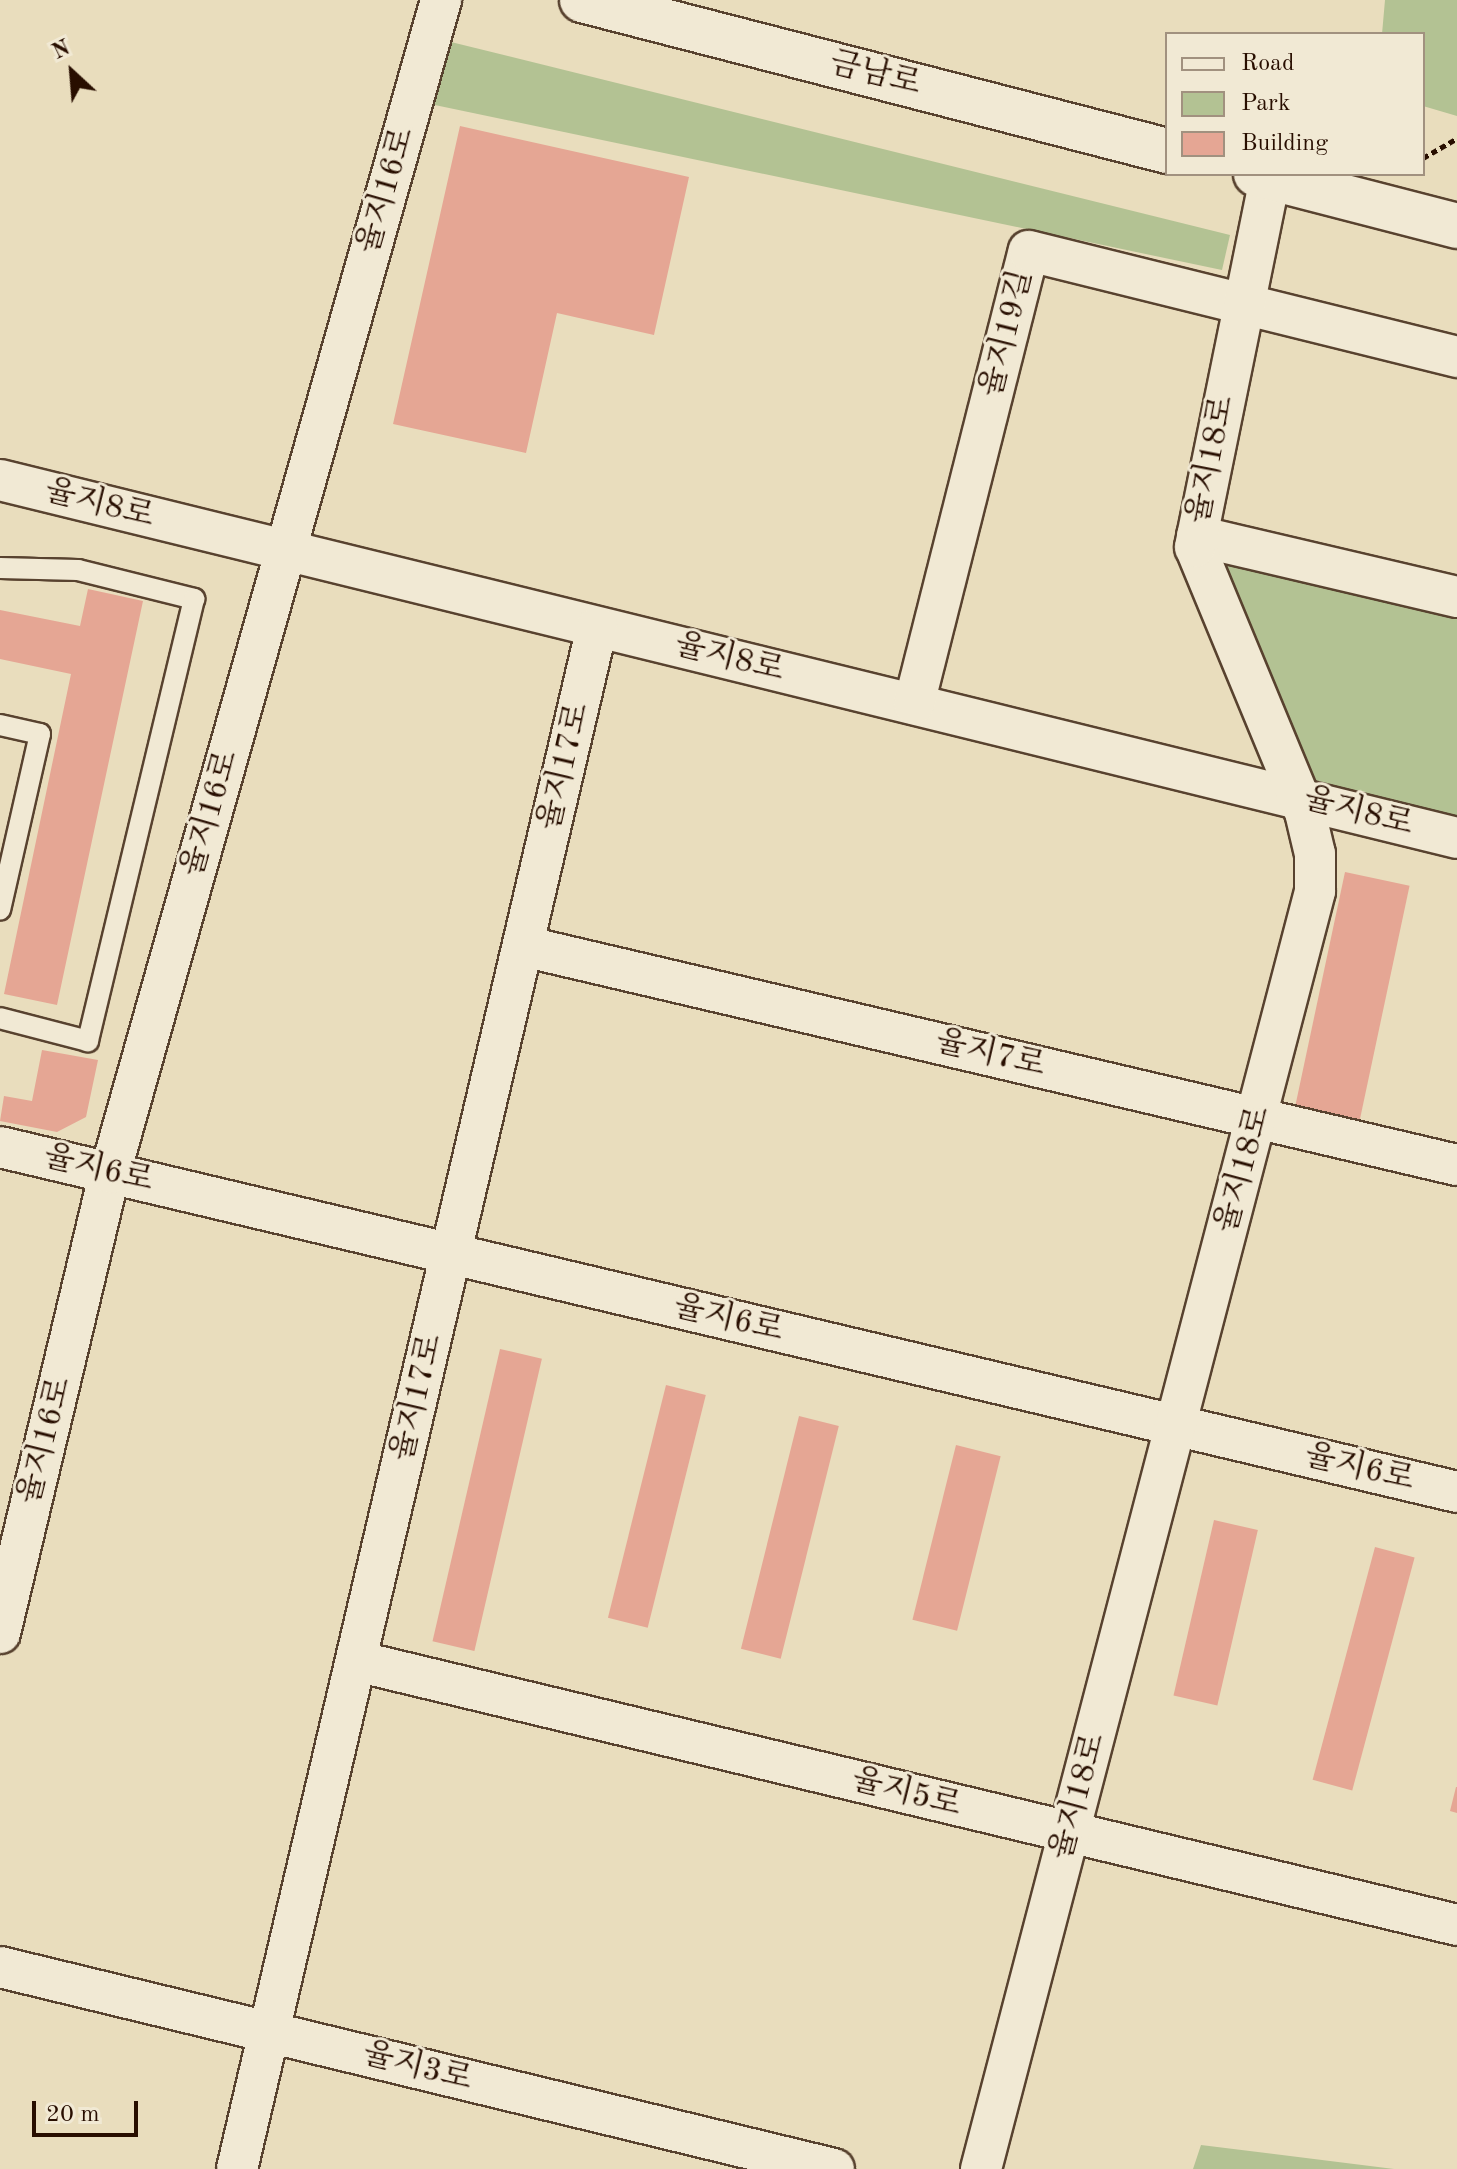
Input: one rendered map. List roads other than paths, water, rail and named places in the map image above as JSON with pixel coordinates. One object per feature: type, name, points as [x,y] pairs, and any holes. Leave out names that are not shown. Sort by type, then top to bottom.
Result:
[{"type":"street","name":"율지16로","points":[[0,1633],[110,1173],[441,0]]},
{"type":"street","name":"금남로","points":[[582,0],[1165,150]]},
{"type":"street","points":[[1263,176],[1457,226]]},
{"type":"street","name":"율지18로","points":[[981,2169],[1315,891],[1312,838],[1300,799],[1195,550],[1243,304],[1263,176]]},
{"type":"street","name":"율지19길","points":[[914,704],[1029,251],[1457,357]]},
{"type":"street","name":"율지8로","points":[[0,480],[1457,838]]},
{"type":"street","points":[[1197,536],[1457,597]]},
{"type":"street","name":"율지17로","points":[[237,2169],[597,627]]},
{"type":"street","name":"율지7로","points":[[523,946],[1457,1165]]},
{"type":"street","name":"율지6로","points":[[0,1147],[1457,1492]]},
{"type":"street","name":"율지5로","points":[[356,1661],[1457,1925]]},
{"type":"street","name":"율지3로","points":[[0,1967],[834,2169]]},
{"type":"lane","points":[[0,568],[78,570],[194,599],[88,1041],[0,1018]]},
{"type":"lane","points":[[0,725],[40,734],[0,910]]}]
